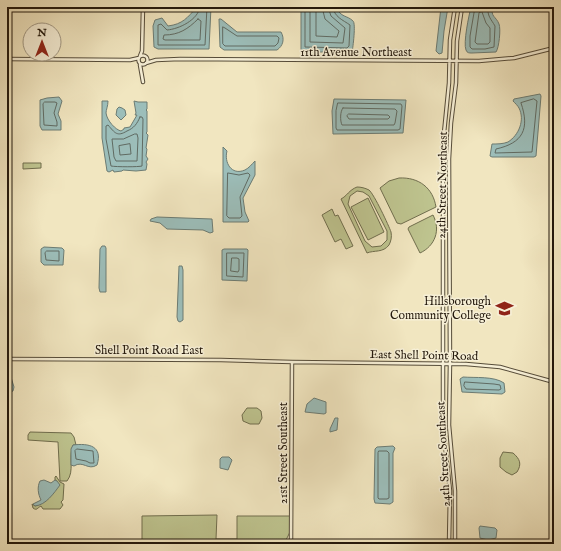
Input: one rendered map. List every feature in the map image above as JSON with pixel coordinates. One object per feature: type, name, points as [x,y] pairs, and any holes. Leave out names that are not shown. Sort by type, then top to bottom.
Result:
[{"type":"street","points":[[143,7],[142,50],[138,60],[142,72],[143,82]]},
{"type":"street","name":"24th Street Northeast","points":[[444,363],[443,143],[449,83],[452,24],[455,7]]},
{"type":"street","name":"24th Street Northeast","points":[[450,363],[450,143],[456,83],[458,24],[462,7]]},
{"type":"street","name":"11th Avenue Northeast","points":[[145,64],[156,60],[180,59],[496,61],[554,48]]},
{"type":"street","points":[[142,50],[145,57],[145,64],[142,72]]},
{"type":"street","points":[[7,59],[130,60],[140,57]]},
{"type":"street","name":"11th Avenue Northeast","points":[[140,57],[156,60]]},
{"type":"street","points":[[130,60],[140,64],[145,64]]},
{"type":"street","name":"Shell Point Road East","points":[[7,359],[221,360],[292,362]]},
{"type":"street","name":"East Shell Point Road","points":[[292,362],[476,364],[500,367],[554,382]]},
{"type":"street","name":"21st Street Southeast","points":[[291,544],[292,362]]},
{"type":"street","name":"24th Street Southeast","points":[[444,363],[443,426],[450,491],[449,544]]},
{"type":"street","name":"24th Street Southeast","points":[[450,363],[449,425],[456,491],[455,544]]},
{"type":"green space","points":[[23,163],[41,163],[41,168],[23,169]]},
{"type":"green space","points":[[399,178],[413,179],[424,185],[432,194],[436,207],[401,224],[397,223],[380,188],[389,181]]},
{"type":"green space","points":[[360,187],[369,190],[374,197],[390,229],[391,239],[387,248],[367,253],[341,199],[354,188]],"holes":[[[357,191],[363,192],[369,196],[387,231],[387,240],[381,246],[372,247],[365,241],[348,204],[350,196]]]},
{"type":"green space","points":[[368,198],[384,232],[368,240],[351,207]]},
{"type":"green space","points":[[332,209],[335,216],[338,215],[353,246],[346,249],[341,239],[335,242],[322,215]]},
{"type":"green space","points":[[433,215],[436,226],[435,237],[433,242],[420,253],[408,229],[409,227]]},
{"type":"green space","points":[[247,408],[257,408],[261,411],[262,418],[259,424],[250,424],[243,421],[242,415]]},
{"type":"green space","points":[[30,432],[71,433],[74,437],[76,445],[73,445],[71,454],[71,473],[67,481],[60,481],[58,442],[28,440],[28,435]]},
{"type":"green space","points":[[503,452],[513,453],[519,460],[519,469],[512,475],[500,467],[500,458]]},
{"type":"green space","points":[[56,476],[60,482],[64,484],[63,500],[61,502],[63,505],[60,509],[43,509],[41,506],[34,509],[32,504],[35,506],[43,502],[48,496],[57,481],[55,480]]},
{"type":"green space","points":[[217,515],[216,539],[237,539],[237,516],[290,516],[290,532],[284,544],[142,544],[142,516]]},
{"type":"water","points":[[197,7],[211,7],[209,49],[158,49],[154,47],[153,26],[155,20],[162,18],[168,26],[177,24]]},
{"type":"water","points":[[301,7],[336,7],[342,15],[351,19],[354,23],[354,41],[352,52],[301,51]]},
{"type":"water","points":[[441,7],[448,7],[442,53],[439,54],[436,51]]},
{"type":"water","points":[[471,7],[493,7],[492,13],[500,26],[499,43],[496,52],[468,53],[466,51],[466,35]]},
{"type":"water","points":[[219,19],[237,32],[281,32],[283,37],[282,44],[277,50],[224,50],[220,47]]},
{"type":"water","points":[[540,94],[536,156],[490,156],[492,144],[502,144],[508,142],[512,139],[520,127],[521,113],[519,107],[513,101],[514,99]]},
{"type":"water","points":[[59,97],[62,101],[58,114],[61,121],[61,130],[42,130],[40,126],[40,100]]},
{"type":"water","points":[[334,99],[406,100],[403,133],[333,134],[332,111]]},
{"type":"water","points":[[102,101],[108,101],[106,112],[108,119],[112,125],[121,131],[124,128],[130,127],[137,115],[135,115],[134,101],[147,102],[146,133],[148,135],[146,156],[148,159],[146,162],[146,170],[107,171],[102,138]]},
{"type":"water","points":[[119,107],[125,110],[126,115],[121,120],[116,115]]},
{"type":"water","points":[[223,147],[227,151],[226,155],[228,163],[232,170],[245,170],[255,161],[255,175],[243,198],[248,222],[223,222]]},
{"type":"water","points":[[157,217],[212,219],[213,232],[210,233],[203,230],[167,229],[160,223],[150,221],[151,219]]},
{"type":"water","points":[[102,246],[105,246],[106,248],[106,292],[100,292],[99,288],[100,249]]},
{"type":"water","points":[[44,247],[62,248],[64,250],[63,265],[44,265],[41,262],[41,249]]},
{"type":"water","points":[[222,250],[248,250],[247,281],[222,280]]},
{"type":"water","points":[[179,266],[182,266],[183,270],[183,320],[180,322],[178,321],[177,317]]},
{"type":"water","points":[[7,373],[10,374],[14,387],[13,391],[7,393]]},
{"type":"water","points":[[463,377],[495,379],[504,383],[505,392],[502,394],[462,392],[460,379]]},
{"type":"water","points":[[314,398],[326,402],[326,413],[305,412],[307,404]]},
{"type":"water","points":[[335,418],[338,418],[337,430],[330,432],[330,429]]},
{"type":"water","points":[[73,445],[89,445],[93,447],[98,454],[97,465],[91,467],[80,464],[74,466],[71,465],[71,449]]},
{"type":"water","points":[[393,446],[395,448],[393,453],[393,502],[390,504],[375,503],[375,449],[377,447]]},
{"type":"water","points":[[222,457],[229,457],[232,460],[228,470],[220,468],[220,459]]},
{"type":"water","points":[[44,480],[51,483],[55,480],[60,485],[46,501],[35,506],[33,504],[41,500],[38,486],[40,481]]},
{"type":"water","points":[[480,526],[495,528],[497,530],[496,538],[488,540],[480,538]]},
{"type":"place","name":"Hillsborough Community College","points":[[504,308]]}]
